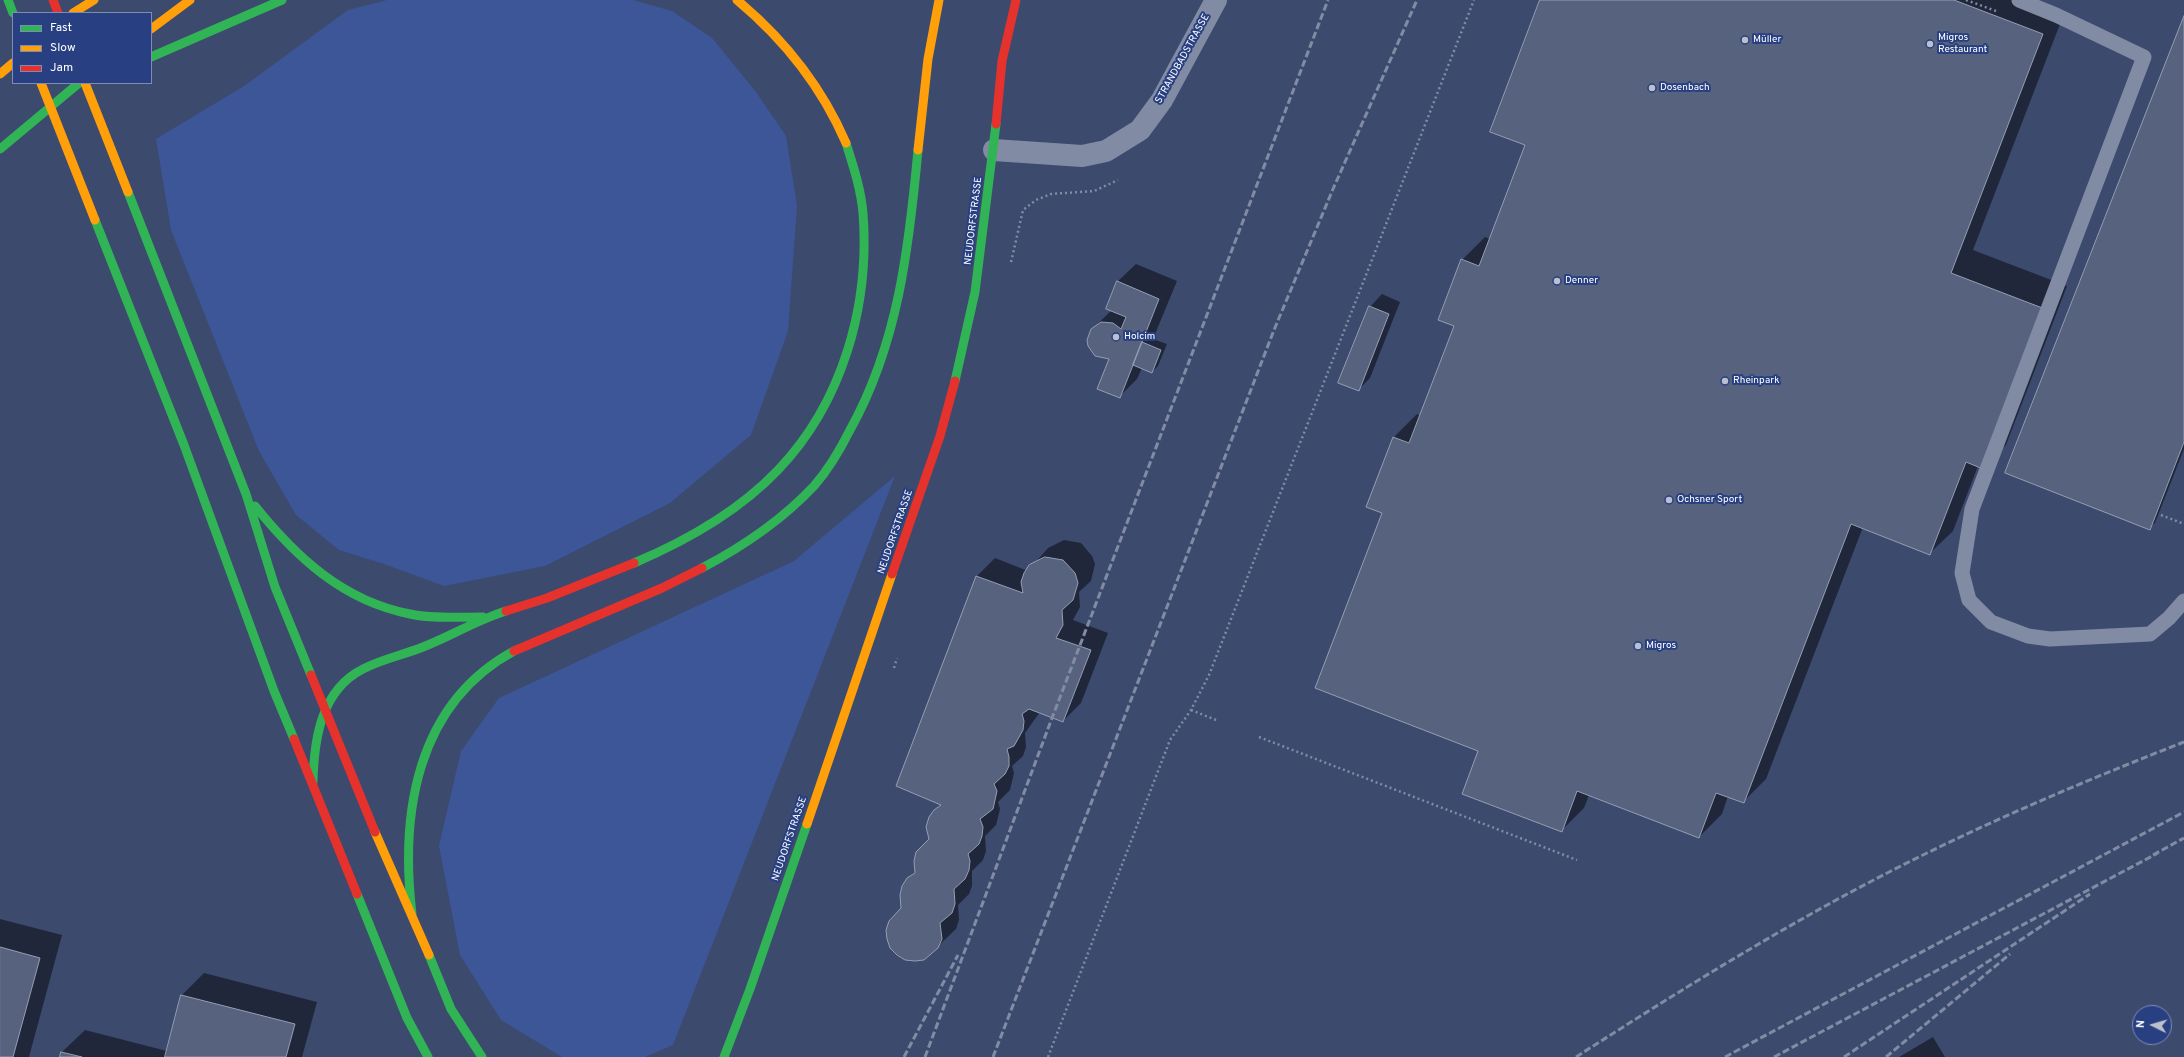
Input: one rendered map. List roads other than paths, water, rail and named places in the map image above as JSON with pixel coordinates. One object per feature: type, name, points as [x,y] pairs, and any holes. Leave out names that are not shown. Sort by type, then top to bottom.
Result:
[{"type":"main road","points":[[8,0],[13,12]]},
{"type":"main road","points":[[53,0],[58,12]]},
{"type":"main road","points":[[75,12],[94,0]]},
{"type":"main road","points":[[79,12],[94,0]]},
{"type":"main road","points":[[152,28],[190,0]]},
{"type":"main road","points":[[152,58],[282,0]]},
{"type":"main road","points":[[314,782],[316,740],[325,710],[338,687],[360,670],[415,651],[488,617],[545,599],[639,561],[708,524],[754,493],[778,470],[792,453],[821,410],[838,374],[852,338],[861,291],[865,235],[859,184],[844,139],[810,74],[786,44],[767,25],[737,0]]},
{"type":"main road","points":[[412,914],[408,891],[406,846],[413,790],[437,729],[458,696],[485,670],[514,651],[701,570],[745,544],[786,512],[812,486],[836,457],[852,432],[873,390],[881,368],[889,344],[901,290],[911,224],[928,58],[939,0]]},
{"type":"main road","name":"NEUDORFSTRASSE","points":[[724,1056],[750,989],[940,436],[964,347],[975,292],[994,150],[1002,61],[1016,0]]},
{"type":"main road","points":[[0,74],[12,65]]},
{"type":"main road","points":[[41,84],[184,445],[274,691],[314,782],[404,1011],[428,1057]]},
{"type":"main road","points":[[0,149],[59,98],[78,84]]},
{"type":"main road","points":[[85,84],[246,494],[275,587],[372,826],[412,914],[451,1009],[482,1057]]},
{"type":"main road","points":[[59,98],[91,84]]},
{"type":"main road","points":[[246,494],[277,534],[298,556],[314,570],[346,592],[391,610],[410,614],[429,616],[488,617]]},
{"type":"street","name":"STRANDBADSTRASSE","points":[[994,150],[1082,156],[1106,152],[1140,130],[1162,100],[1216,0]]},
{"type":"lane","points":[[2019,0],[2056,15],[2144,57],[1972,509],[1962,572],[1969,600],[1991,622],[2028,636],[2050,639],[2150,634],[2169,618],[2184,601]]},
{"type":"railway","points":[[925,1057],[1052,718],[1328,0]]},
{"type":"railway","points":[[993,1057],[1274,330],[1333,189],[1417,0]]},
{"type":"railway","points":[[1576,1057],[1749,950],[1793,924],[1882,876],[1927,853],[2022,809],[2184,742]]},
{"type":"railway","points":[[1725,1057],[2184,812]]},
{"type":"railway","points":[[2153,855],[2184,838]]},
{"type":"railway","points":[[1774,1057],[2158,853]]},
{"type":"railway","points":[[1844,1057],[2090,894]]},
{"type":"railway","points":[[1886,1057],[2010,954]]},
{"type":"railway","points":[[904,1057],[958,955]]},
{"type":"place","name":"Müller","points":[[1745,40]]},
{"type":"place","name":"Migros Restaurant","points":[[1930,44]]},
{"type":"place","name":"Dosenbach","points":[[1652,88]]},
{"type":"place","name":"Denner","points":[[1557,281]]},
{"type":"place","name":"Holcim","points":[[1116,337]]},
{"type":"place","name":"Rheinpark","points":[[1725,381]]},
{"type":"place","name":"Ochsner Sport","points":[[1669,500]]},
{"type":"place","name":"Migros","points":[[1638,646]]}]
